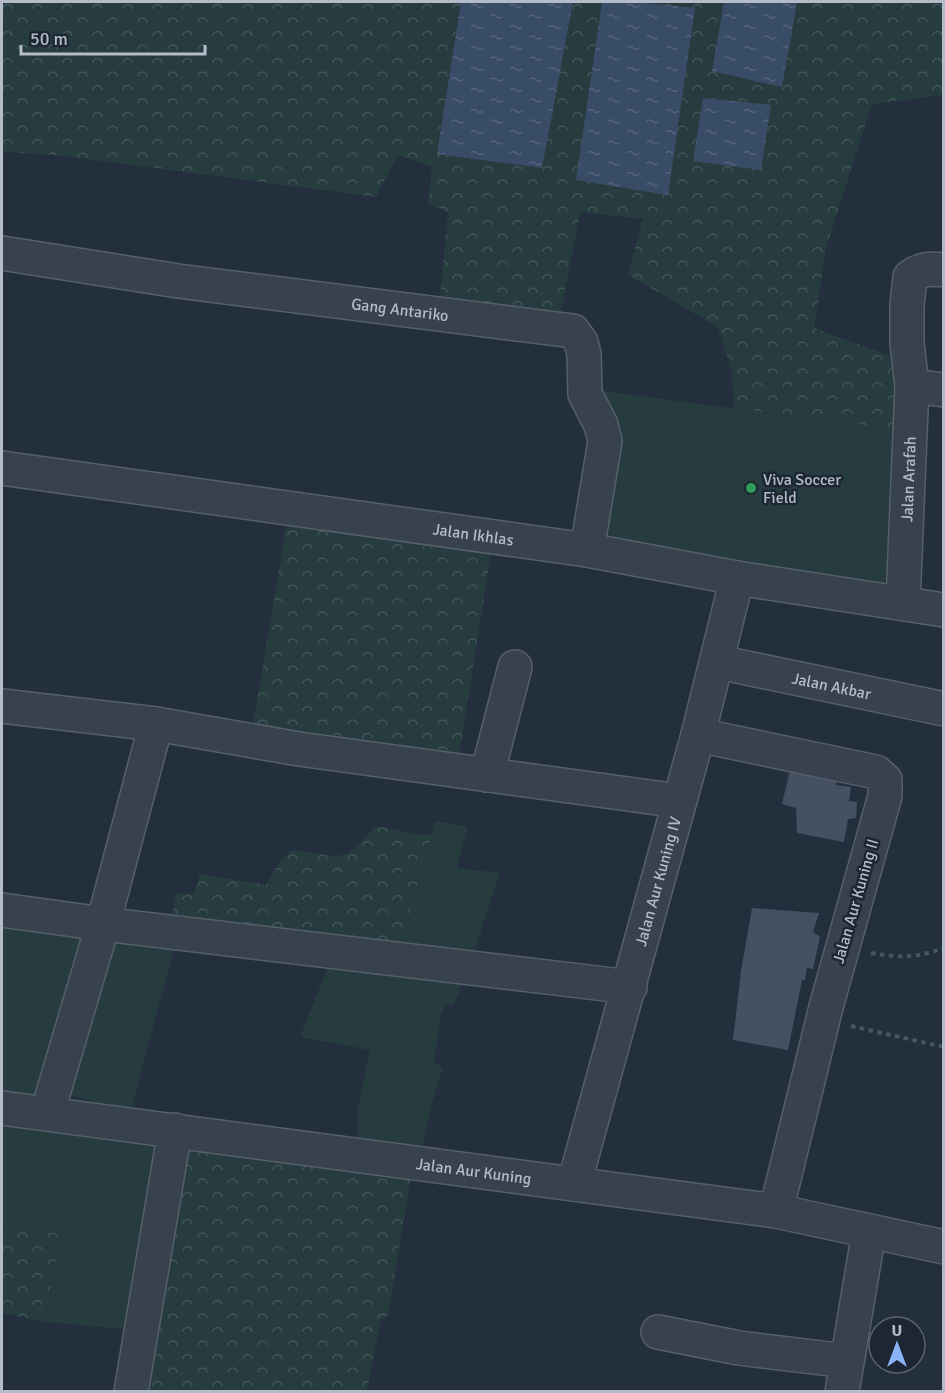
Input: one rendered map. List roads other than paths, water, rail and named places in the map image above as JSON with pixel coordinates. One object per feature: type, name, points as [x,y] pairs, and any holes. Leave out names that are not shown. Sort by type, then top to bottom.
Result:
[{"type":"street","name":"Gang Antariko","points":[[2,253],[178,281],[573,331],[581,342],[584,354],[585,394],[601,425],[605,441],[587,550]]},
{"type":"street","name":"Jalan Arafah","points":[[903,603],[912,386],[907,304],[910,277],[920,270],[933,268],[944,270]]},
{"type":"street","points":[[912,386],[944,390]]},
{"type":"street","name":"Jalan Ikhlas","points":[[2,468],[587,550],[737,578],[944,610]]},
{"type":"street","name":"Jalan Aur Kuning IV","points":[[574,1184],[718,662],[737,578]]},
{"type":"street","name":"Jalan Akbar","points":[[718,662],[944,709]]},
{"type":"street","points":[[487,775],[515,667]]},
{"type":"street","points":[[2,706],[156,724],[299,749],[679,801]]},
{"type":"street","points":[[47,1114],[103,924],[156,724]]},
{"type":"street","name":"Jalan Aur Kuning II","points":[[698,735],[876,772],[885,780],[885,796],[825,1007],[776,1211]]},
{"type":"street","points":[[2,910],[630,987]]},
{"type":"street","name":"Jalan Aur Kuning","points":[[2,1108],[776,1211],[944,1247]]},
{"type":"street","points":[[131,1392],[175,1130]]},
{"type":"street","points":[[658,1332],[739,1348],[844,1377],[869,1232]]},
{"type":"water","points":[[461,2],[573,2],[542,168],[437,154]]},
{"type":"water","points":[[602,2],[637,2],[695,8],[668,195],[576,180]]},
{"type":"water","points":[[724,2],[797,2],[782,87],[712,71]]},
{"type":"water","points":[[703,98],[771,105],[761,170],[693,161]]},
{"type":"place","name":"Viva Soccer Field","points":[[751,488]]}]
